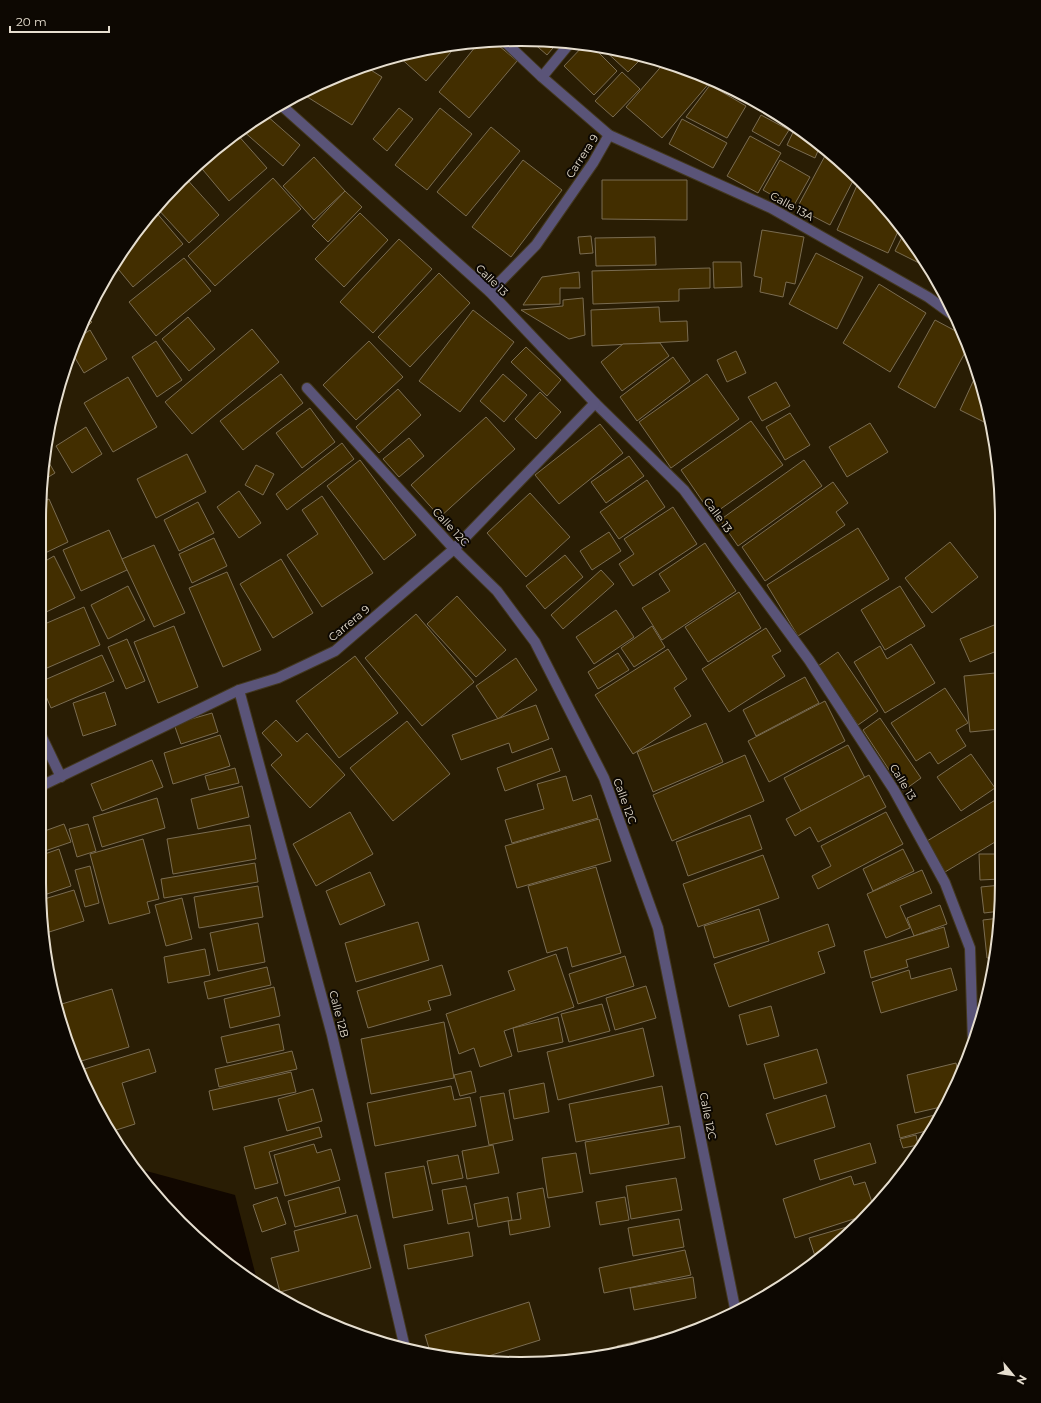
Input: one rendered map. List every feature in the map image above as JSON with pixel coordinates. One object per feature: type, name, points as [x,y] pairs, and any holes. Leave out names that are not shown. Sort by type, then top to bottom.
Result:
[{"type":"street","points":[[510,46],[542,77],[566,48]]},
{"type":"street","name":"Carrera 9","points":[[490,292],[536,245],[593,163],[609,135],[542,77]]},
{"type":"street","name":"Calle 13","points":[[285,109],[490,292],[595,403],[684,490],[809,660],[894,790],[945,883],[970,948],[972,1027]]},
{"type":"street","name":"Calle 13A","points":[[609,135],[771,208],[928,297],[945,310]]},
{"type":"street","name":"Calle 12C","points":[[308,388],[454,549],[497,591],[535,642],[604,778],[658,928],[734,1306]]},
{"type":"street","name":"Carrera 9","points":[[46,784],[239,690],[278,678],[335,651],[454,549],[595,403]]},
{"type":"street","name":"Calle 12B","points":[[239,690],[332,1035],[404,1342]]},
{"type":"street","points":[[46,746],[61,777]]},
{"type":"shaded area","points":[[143,1170],[235,1195],[256,1276],[232,1259],[185,1218]]},
{"type":"building","points":[[500,47],[517,61],[469,118],[439,92],[474,49]]},
{"type":"building","points":[[537,47],[554,47],[547,55]]},
{"type":"building","points":[[580,50],[599,53],[617,71],[594,95],[564,66]]},
{"type":"building","points":[[452,51],[426,81],[403,61]]},
{"type":"building","points":[[609,54],[639,61],[628,72]]},
{"type":"building","points":[[660,67],[708,85],[662,138],[626,107]]},
{"type":"building","points":[[371,70],[382,77],[352,125],[307,97],[339,82]]},
{"type":"building","points":[[622,72],[640,89],[613,117],[595,101]]},
{"type":"building","points":[[710,86],[746,106],[727,138],[686,117]]},
{"type":"building","points":[[399,108],[413,119],[387,151],[373,139]]},
{"type":"building","points":[[440,108],[472,134],[427,190],[395,165]]},
{"type":"building","points":[[761,115],[789,130],[779,146],[752,131]]},
{"type":"building","points":[[270,118],[300,145],[283,166],[246,134]]},
{"type":"building","points":[[682,119],[727,143],[713,168],[669,144]]},
{"type":"building","points":[[491,127],[520,151],[466,216],[437,192]]},
{"type":"building","points":[[793,132],[818,151],[815,158],[787,145]]},
{"type":"building","points":[[750,136],[781,153],[758,193],[727,176]]},
{"type":"building","points":[[240,138],[267,168],[229,201],[202,169]]},
{"type":"building","points":[[314,157],[345,191],[314,220],[283,186]]},
{"type":"building","points":[[824,157],[852,182],[830,225],[797,208]]},
{"type":"building","points":[[523,160],[562,190],[511,257],[472,227]]},
{"type":"building","points":[[780,160],[810,177],[793,207],[763,190]]},
{"type":"building","points":[[273,178],[301,209],[215,286],[188,256]]},
{"type":"building","points":[[602,180],[687,180],[687,220],[602,219]]},
{"type":"building","points":[[189,181],[219,215],[189,243],[161,212]]},
{"type":"building","points":[[857,186],[897,233],[888,253],[837,230]]},
{"type":"building","points":[[345,191],[362,207],[328,242],[312,226]]},
{"type":"building","points":[[360,213],[388,240],[344,287],[315,259]]},
{"type":"building","points":[[158,215],[183,244],[133,287],[118,269],[144,232]]},
{"type":"building","points":[[762,230],[804,237],[795,284],[786,282],[783,297],[760,292],[762,278],[754,276]]},
{"type":"building","points":[[591,236],[593,253],[580,254],[578,237]]},
{"type":"building","points":[[655,237],[656,265],[596,266],[595,238]]},
{"type":"building","points":[[901,238],[919,263],[895,251]]},
{"type":"building","points":[[399,239],[432,269],[373,333],[340,302]]},
{"type":"building","points":[[816,253],[863,277],[837,329],[789,304]]},
{"type":"building","points":[[184,258],[211,291],[156,336],[129,302]]},
{"type":"building","points":[[713,262],[741,262],[742,287],[714,288]]},
{"type":"building","points":[[710,268],[710,288],[679,289],[679,301],[593,304],[592,271]]},
{"type":"building","points":[[579,272],[580,288],[560,288],[560,304],[523,305],[542,277]]},
{"type":"building","points":[[439,273],[470,303],[410,367],[378,337]]},
{"type":"building","points":[[879,284],[926,313],[890,372],[843,343]]},
{"type":"building","points":[[583,298],[585,335],[569,339],[521,310],[563,306],[563,300]]},
{"type":"building","points":[[659,307],[660,322],[687,321],[688,341],[592,346],[591,310]]},
{"type":"building","points":[[473,310],[514,342],[460,412],[419,381]]},
{"type":"building","points":[[188,317],[215,349],[189,371],[162,339]]},
{"type":"building","points":[[935,320],[955,331],[964,353],[935,408],[898,387]]},
{"type":"building","points":[[252,329],[279,362],[192,434],[165,402]]},
{"type":"building","points":[[90,330],[107,359],[84,373],[75,358],[84,334]]},
{"type":"building","points":[[156,341],[182,380],[157,397],[132,357]]},
{"type":"building","points":[[369,341],[403,377],[356,420],[323,385]]},
{"type":"building","points":[[660,343],[669,356],[622,391],[601,362],[623,344]]},
{"type":"building","points":[[526,347],[561,380],[547,396],[511,362]]},
{"type":"building","points":[[736,351],[746,373],[727,382],[717,360]]},
{"type":"building","points":[[673,357],[690,381],[637,421],[620,397]]},
{"type":"building","points":[[281,374],[303,403],[243,450],[220,421]]},
{"type":"building","points":[[503,374],[527,395],[504,422],[480,401]]},
{"type":"building","points":[[707,374],[739,419],[671,468],[639,422]]},
{"type":"building","points":[[128,377],[157,427],[113,452],[84,403]]},
{"type":"building","points":[[974,380],[985,422],[960,410]]},
{"type":"building","points":[[776,382],[790,406],[762,421],[748,397]]},
{"type":"building","points":[[398,389],[421,415],[379,453],[356,427]]},
{"type":"building","points":[[540,392],[561,412],[536,439],[515,419]]},
{"type":"building","points":[[310,408],[335,442],[302,468],[276,433]]},
{"type":"building","points":[[790,413],[810,445],[785,460],[766,427]]},
{"type":"building","points":[[486,417],[515,449],[440,517],[411,485]]},
{"type":"building","points":[[751,421],[783,465],[712,515],[681,470]]},
{"type":"building","points":[[870,423],[888,452],[847,477],[829,447]]},
{"type":"building","points":[[600,424],[623,453],[559,504],[535,475]]},
{"type":"building","points":[[86,427],[102,454],[72,473],[56,446]]},
{"type":"building","points":[[409,438],[424,456],[399,477],[383,459]]},
{"type":"building","points":[[342,443],[354,459],[287,510],[276,494]]},
{"type":"building","points":[[187,454],[206,492],[156,518],[137,479]]},
{"type":"building","points":[[629,456],[644,476],[606,503],[591,482]]},
{"type":"building","points":[[360,460],[416,535],[384,560],[327,486]]},
{"type":"building","points":[[804,460],[822,486],[738,546],[720,520]]},
{"type":"building","points":[[50,464],[55,473],[48,477]]},
{"type":"building","points":[[256,465],[274,474],[263,495],[245,485]]},
{"type":"building","points":[[647,480],[665,507],[619,539],[600,512]]},
{"type":"building","points":[[833,482],[848,503],[836,512],[845,525],[765,581],[742,547]]},
{"type":"building","points":[[239,491],[261,523],[239,538],[217,507]]},
{"type":"building","points":[[530,493],[570,537],[526,577],[487,533]]},
{"type":"building","points":[[322,496],[373,573],[322,607],[287,555],[318,534],[302,510]]},
{"type":"building","points":[[49,499],[68,542],[46,553],[46,520],[47,500]]},
{"type":"building","points":[[198,502],[214,533],[179,551],[164,520]]},
{"type":"building","points":[[673,507],[697,544],[633,586],[619,564],[634,554],[624,539]]},
{"type":"building","points":[[858,528],[889,579],[798,636],[767,585]]},
{"type":"building","points":[[109,530],[127,570],[81,591],[63,550]]},
{"type":"building","points":[[609,532],[621,551],[592,570],[580,551]]},
{"type":"building","points":[[214,538],[227,566],[192,583],[179,554]]},
{"type":"building","points":[[950,542],[978,577],[932,613],[905,578]]},
{"type":"building","points":[[705,543],[736,591],[662,640],[642,608],[670,591],[659,574]]},
{"type":"building","points":[[154,545],[185,613],[154,627],[122,559]]},
{"type":"building","points":[[565,555],[583,577],[545,609],[526,586]]},
{"type":"building","points":[[54,556],[75,598],[46,612],[46,561]]},
{"type":"building","points":[[281,559],[313,613],[273,638],[240,584]]},
{"type":"building","points":[[601,570],[614,584],[563,629],[551,615]]},
{"type":"building","points":[[227,572],[261,650],[223,667],[189,588]]},
{"type":"building","points":[[128,586],[145,620],[108,639],[91,605]]},
{"type":"building","points":[[900,586],[925,626],[885,650],[861,610]]},
{"type":"building","points":[[739,592],[761,628],[708,662],[685,627]]},
{"type":"building","points":[[457,596],[506,650],[476,677],[427,624]]},
{"type":"building","points":[[84,607],[100,645],[46,668],[46,623]]},
{"type":"building","points":[[616,610],[634,637],[594,664],[576,637]]},
{"type":"building","points":[[416,614],[474,682],[422,726],[365,658]]},
{"type":"building","points":[[995,625],[995,652],[970,662],[960,639]]},
{"type":"building","points":[[174,626],[198,687],[158,703],[134,642]]},
{"type":"building","points":[[652,626],[665,647],[634,667],[621,648]]},
{"type":"building","points":[[766,628],[781,651],[772,656],[785,676],[729,712],[702,669]]},
{"type":"building","points":[[127,639],[145,681],[126,689],[108,647]]},
{"type":"building","points":[[911,644],[935,683],[885,713],[854,662],[880,646],[887,659]]},
{"type":"building","points":[[668,649],[687,679],[674,688],[691,716],[633,754],[595,695]]},
{"type":"building","points":[[838,652],[878,711],[858,725],[818,666]]},
{"type":"building","points":[[618,653],[629,670],[598,689],[588,672]]},
{"type":"building","points":[[102,655],[114,681],[51,708],[46,696],[46,679]]},
{"type":"building","points":[[355,656],[398,713],[339,758],[296,701]]},
{"type":"building","points":[[516,658],[537,690],[498,719],[476,686]]},
{"type":"building","points":[[995,673],[995,730],[970,732],[964,676]]},
{"type":"building","points":[[805,677],[819,703],[756,736],[743,710]]},
{"type":"building","points":[[945,688],[968,723],[956,730],[966,746],[938,764],[930,752],[916,761],[891,723]]},
{"type":"building","points":[[105,692],[116,725],[83,736],[73,703]]},
{"type":"building","points":[[825,701],[845,741],[769,782],[748,741]]},
{"type":"building","points":[[536,705],[549,739],[512,753],[509,743],[461,760],[452,735]]},
{"type":"building","points":[[212,713],[218,732],[181,744],[174,724]]},
{"type":"building","points":[[880,718],[921,778],[903,791],[863,730]]},
{"type":"building","points":[[276,720],[297,742],[307,733],[345,775],[310,808],[271,765],[282,755],[262,733]]},
{"type":"building","points":[[407,721],[450,774],[393,821],[350,768]]},
{"type":"building","points":[[706,723],[723,762],[653,792],[637,752]]},
{"type":"building","points":[[220,735],[230,766],[173,784],[164,753]]},
{"type":"building","points":[[848,745],[865,778],[801,811],[784,778]]},
{"type":"building","points":[[552,748],[560,771],[505,791],[497,768]]},
{"type":"building","points":[[971,754],[995,788],[961,811],[937,777]]},
{"type":"building","points":[[745,755],[764,801],[672,841],[653,795]]},
{"type":"building","points":[[152,760],[163,787],[102,811],[91,784]]},
{"type":"building","points":[[235,768],[239,783],[209,790],[205,776]]},
{"type":"building","points":[[869,775],[886,807],[818,842],[810,827],[795,836],[786,819]]},
{"type":"building","points":[[566,776],[573,801],[591,795],[598,818],[512,843],[505,820],[544,809],[537,784]]},
{"type":"building","points":[[242,786],[249,817],[198,829],[191,799]]},
{"type":"building","points":[[157,798],[165,828],[102,847],[93,817]]},
{"type":"building","points":[[995,800],[995,842],[945,872],[927,841]]},
{"type":"building","points":[[350,812],[373,854],[316,886],[293,844]]},
{"type":"building","points":[[886,812],[903,844],[818,889],[812,876],[831,866],[821,846]]},
{"type":"building","points":[[750,815],[762,849],[688,876],[676,842]]},
{"type":"building","points":[[599,819],[611,861],[517,888],[505,846]]},
{"type":"building","points":[[64,824],[71,842],[46,851],[46,830]]},
{"type":"building","points":[[88,824],[96,851],[77,857],[69,829]]},
{"type":"building","points":[[250,825],[256,859],[173,874],[167,839]]},
{"type":"building","points":[[143,839],[159,899],[147,902],[150,913],[109,924],[90,854]]},
{"type":"building","points":[[59,849],[71,886],[46,894],[46,854]]},
{"type":"building","points":[[903,849],[914,871],[873,891],[863,869]]},
{"type":"building","points":[[979,854],[995,854],[995,879],[980,880]]},
{"type":"building","points":[[763,855],[779,898],[698,927],[683,884]]},
{"type":"building","points":[[255,863],[258,882],[164,898],[161,879]]},
{"type":"building","points":[[90,866],[99,903],[85,907],[75,870]]},
{"type":"building","points":[[596,867],[621,953],[572,967],[567,947],[547,953],[528,886]]},
{"type":"building","points":[[922,870],[932,893],[900,906],[910,928],[886,938],[867,894]]},
{"type":"building","points":[[370,872],[385,905],[340,925],[326,891]]},
{"type":"building","points":[[258,886],[263,917],[199,928],[194,897]]},
{"type":"building","points":[[995,886],[994,912],[984,913],[981,887]]},
{"type":"building","points":[[74,890],[84,921],[49,932],[47,898]]},
{"type":"building","points":[[182,898],[192,939],[166,946],[155,905]]},
{"type":"building","points":[[940,905],[947,924],[914,936],[907,918]]},
{"type":"building","points":[[759,909],[769,941],[714,958],[704,926]]},
{"type":"building","points":[[994,919],[989,958],[987,958],[983,920]]},
{"type":"building","points":[[418,922],[429,960],[356,982],[345,943]]},
{"type":"building","points":[[258,923],[265,962],[218,971],[210,933]]},
{"type":"building","points":[[828,924],[835,946],[818,952],[825,973],[729,1007],[714,964]]},
{"type":"building","points":[[944,927],[949,947],[906,960],[908,967],[871,978],[864,951]]},
{"type":"building","points":[[205,949],[210,975],[168,983],[164,957]]},
{"type":"building","points":[[556,954],[574,1007],[504,1031],[512,1056],[480,1067],[474,1048],[459,1054],[446,1014],[515,990],[508,971]]},
{"type":"building","points":[[625,956],[634,986],[578,1004],[569,974]]},
{"type":"building","points":[[442,965],[451,995],[428,1001],[431,1010],[368,1028],[357,991]]},
{"type":"building","points":[[267,967],[271,985],[208,999],[204,982]]},
{"type":"building","points":[[951,968],[957,990],[881,1013],[872,982],[909,970],[911,979]]},
{"type":"building","points":[[646,986],[656,1018],[615,1030],[606,998]]},
{"type":"building","points":[[274,987],[280,1016],[230,1028],[224,999]]},
{"type":"building","points":[[112,989],[129,1047],[81,1061],[62,1004]]},
{"type":"building","points":[[602,1004],[610,1031],[569,1042],[561,1014]]},
{"type":"building","points":[[771,1006],[779,1036],[747,1045],[739,1015]]},
{"type":"building","points":[[558,1017],[563,1042],[518,1052],[513,1028]]},
{"type":"building","points":[[444,1022],[454,1078],[371,1094],[361,1039]]},
{"type":"building","points":[[279,1024],[284,1050],[227,1063],[221,1037]]},
{"type":"building","points":[[643,1028],[654,1076],[558,1100],[547,1052]]},
{"type":"building","points":[[149,1049],[156,1072],[122,1083],[135,1124],[116,1130],[84,1069]]},
{"type":"building","points":[[817,1049],[827,1083],[774,1099],[764,1064]]},
{"type":"building","points":[[292,1051],[297,1069],[219,1087],[215,1069]]},
{"type":"building","points":[[956,1063],[957,1068],[938,1108],[915,1113],[907,1075]]},
{"type":"building","points":[[471,1071],[476,1092],[460,1096],[454,1075]]},
{"type":"building","points":[[291,1072],[296,1092],[213,1110],[209,1091]]},
{"type":"building","points":[[544,1083],[549,1112],[514,1119],[509,1090]]},
{"type":"building","points":[[451,1086],[454,1100],[470,1097],[476,1126],[375,1146],[367,1103]]},
{"type":"building","points":[[662,1086],[669,1124],[576,1142],[569,1104]]},
{"type":"building","points":[[313,1089],[322,1121],[287,1131],[278,1099]]},
{"type":"building","points":[[504,1093],[513,1140],[489,1145],[480,1097]]},
{"type":"building","points":[[826,1095],[835,1127],[776,1145],[766,1114]]},
{"type":"building","points":[[934,1115],[924,1131],[900,1138],[897,1125]]},
{"type":"building","points":[[680,1126],[685,1158],[590,1174],[585,1142]]},
{"type":"building","points":[[319,1127],[322,1137],[269,1152],[278,1183],[255,1189],[244,1147]]},
{"type":"building","points":[[916,1135],[917,1142],[915,1146],[903,1148],[900,1139]]},
{"type":"building","points":[[870,1143],[876,1163],[820,1180],[814,1160]]},
{"type":"building","points":[[314,1144],[317,1153],[331,1149],[340,1180],[285,1196],[274,1155]]},
{"type":"building","points":[[493,1145],[499,1173],[467,1179],[462,1151]]},
{"type":"building","points":[[576,1153],[583,1192],[548,1198],[542,1158]]},
{"type":"building","points":[[458,1155],[463,1178],[432,1184],[427,1161]]},
{"type":"building","points":[[424,1166],[433,1210],[393,1218],[385,1173]]},
{"type":"building","points":[[851,1176],[854,1185],[865,1182],[872,1201],[856,1218],[795,1238],[783,1199]]},
{"type":"building","points":[[676,1178],[682,1210],[631,1219],[626,1186]]},
{"type":"building","points":[[466,1186],[473,1219],[448,1224],[442,1190]]},
{"type":"building","points":[[339,1187],[346,1213],[295,1227],[288,1201]]},
{"type":"building","points":[[543,1188],[550,1227],[510,1235],[508,1221],[521,1219],[517,1193]]},
{"type":"building","points":[[277,1197],[286,1224],[262,1232],[253,1205]]},
{"type":"building","points":[[508,1197],[512,1220],[478,1227],[474,1204]]},
{"type":"building","points":[[625,1197],[629,1220],[600,1225],[596,1202]]},
{"type":"building","points":[[357,1215],[371,1268],[281,1292],[271,1258],[299,1251],[294,1231]]},
{"type":"building","points":[[679,1219],[684,1247],[633,1256],[628,1228]]},
{"type":"building","points":[[846,1227],[814,1254],[809,1238]]},
{"type":"building","points":[[469,1232],[473,1256],[408,1269],[404,1245]]},
{"type":"building","points":[[685,1250],[691,1275],[604,1293],[599,1268]]},
{"type":"building","points":[[693,1277],[696,1298],[634,1310],[630,1288]]},
{"type":"building","points":[[529,1302],[540,1340],[489,1356],[429,1348],[425,1335]]},
{"type":"building","points":[[665,1334],[643,1341],[617,1346]]}]
